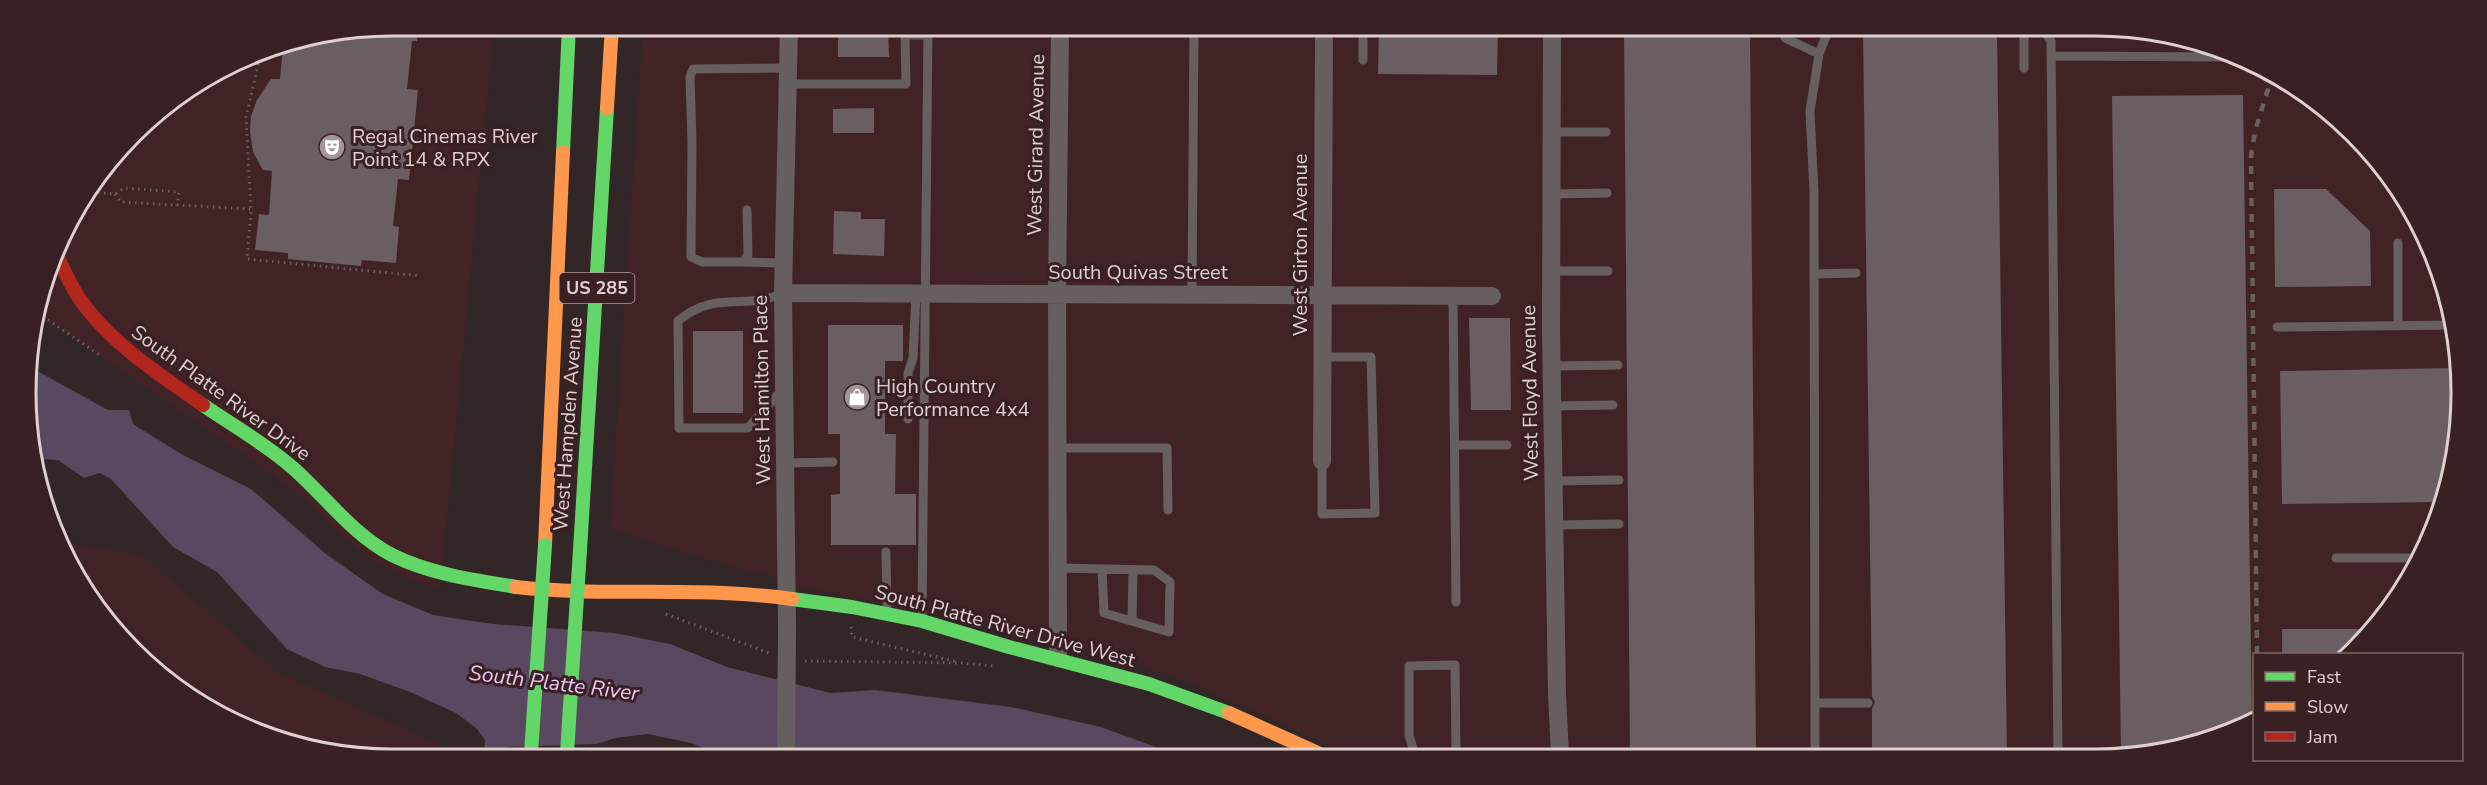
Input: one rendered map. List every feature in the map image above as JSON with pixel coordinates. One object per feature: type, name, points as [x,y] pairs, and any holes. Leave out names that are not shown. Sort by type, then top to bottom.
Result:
[{"type":"main road","name":"West Hampden Avenue","points":[[531,749],[545,545],[559,203],[569,36]]},
{"type":"main road","name":"West Hampden Avenue","points":[[567,749],[611,36]]},
{"type":"main road","name":"South Platte River Drive","points":[[61,261],[79,298],[101,326],[120,345],[156,373],[291,466],[368,539],[392,554],[441,573],[484,582],[556,590]]},
{"type":"main road","name":"South Platte River Drive West","points":[[556,590],[738,592],[922,621],[1009,647],[1140,681],[1192,699],[1311,749]]},
{"type":"street","name":"West Hamilton Place","points":[[786,749],[787,598],[783,293],[789,36]]},
{"type":"street","name":"West Girard Avenue","points":[[1058,658],[1057,294],[1060,36]]},
{"type":"street","name":"West Girton Avenue","points":[[1322,461],[1324,36]]},
{"type":"street","name":"West Floyd Avenue","points":[[1552,36],[1551,366],[1560,749]]},
{"type":"street","name":"South Quivas Street","points":[[783,293],[1492,296]]},
{"type":"lane","points":[[784,263],[702,262],[691,257],[693,142],[690,77],[693,69],[906,84],[905,36]]},
{"type":"lane","points":[[922,621],[920,293],[928,36]]},
{"type":"lane","points":[[1192,295],[1194,36]]},
{"type":"lane","points":[[1363,36],[1363,60]]},
{"type":"lane","points":[[1785,36],[1820,54]]},
{"type":"lane","points":[[1815,749],[1814,274],[1810,111],[1820,54],[1826,36]]},
{"type":"lane","points":[[2024,36],[2024,68]]},
{"type":"lane","points":[[2047,36],[2051,41],[2058,749]]},
{"type":"lane","points":[[2051,56],[2214,57]]},
{"type":"lane","points":[[1552,132],[1606,132]]},
{"type":"lane","points":[[1552,194],[1606,193]]},
{"type":"lane","points":[[743,262],[748,255],[747,210]]},
{"type":"lane","points":[[2398,243],[2398,326]]},
{"type":"lane","points":[[1551,271],[1608,271]]},
{"type":"lane","points":[[1814,274],[1856,273]]},
{"type":"lane","points":[[783,293],[769,299],[713,302],[689,312],[678,321],[680,428],[748,428],[784,388]]},
{"type":"lane","points":[[908,419],[908,373],[913,358],[920,293]]},
{"type":"lane","points":[[1454,296],[1456,602]]},
{"type":"lane","points":[[2277,327],[2444,325]]},
{"type":"lane","points":[[1322,357],[1371,357],[1375,513],[1322,514],[1322,461]]},
{"type":"lane","points":[[1551,366],[1618,365]]},
{"type":"lane","points":[[1552,406],[1612,405]]},
{"type":"lane","points":[[1455,445],[1507,445]]},
{"type":"lane","points":[[1057,448],[1167,448],[1168,510]]},
{"type":"lane","points":[[785,463],[833,462]]},
{"type":"lane","points":[[1553,480],[1619,480]]},
{"type":"lane","points":[[1554,525],[1619,524]]},
{"type":"lane","points":[[886,552],[887,614]]},
{"type":"lane","points":[[2336,558],[2410,558]]},
{"type":"lane","points":[[1058,568],[1154,570],[1170,582],[1168,632],[1104,613],[1102,569]]},
{"type":"lane","points":[[1132,621],[1133,570]]},
{"type":"lane","points":[[1413,749],[1408,735],[1409,666],[1455,665],[1456,749]]},
{"type":"lane","points":[[1815,704],[1868,703]]},
{"type":"path","points":[[259,62],[246,117],[251,210],[247,259],[421,276]]},
{"type":"path","points":[[97,192],[115,194],[124,188],[179,192],[177,206]]},
{"type":"path","points":[[115,194],[121,202],[251,210]]},
{"type":"path","points":[[659,612],[770,654]]},
{"type":"path","points":[[851,623],[852,637],[963,663],[1003,668]]},
{"type":"path","points":[[798,660],[830,663],[963,663]]},
{"type":"shaded area","points":[[392,36],[493,36],[440,589],[405,577],[377,563],[346,540],[300,495],[44,317],[55,278],[73,235],[96,194],[110,175],[124,157],[157,124],[194,96],[256,63],[300,48],[346,39]]},
{"type":"shaded area","points":[[642,36],[2094,36],[2141,39],[2187,48],[2252,73],[2293,96],[2347,140],[2391,194],[2414,235],[2439,300],[2448,346],[2450,416],[2439,485],[2414,550],[2391,591],[2377,610],[2338,653],[2253,653],[2253,711],[2231,722],[2187,737],[2141,746],[2094,749],[1337,749],[1194,684],[1112,656],[997,628],[795,585],[769,574],[753,573],[610,529]]},
{"type":"shaded area","points":[[70,543],[143,556],[277,672],[451,749],[369,748],[323,742],[256,722],[214,701],[157,661],[124,628],[96,591]]},
{"type":"water","name":"South Platte River","points":[[37,371],[108,410],[129,410],[133,424],[181,454],[251,489],[326,554],[383,594],[433,615],[493,624],[615,633],[670,644],[727,667],[831,693],[875,690],[1011,707],[1101,727],[1161,749],[707,749],[691,743],[648,734],[615,738],[597,744],[484,749],[485,740],[476,728],[456,713],[410,692],[360,674],[325,667],[287,649],[217,572],[173,547],[111,479],[100,473],[84,478],[58,460],[43,459],[37,416]]},
{"type":"building","name":"Regal Cinemas River Point 14 & RPX","points":[[417,36],[417,41],[412,41],[407,89],[418,90],[409,180],[398,179],[393,226],[399,227],[396,263],[362,260],[361,266],[288,259],[288,253],[255,250],[259,214],[269,215],[272,171],[263,170],[253,152],[250,132],[251,116],[257,100],[271,79],[280,79],[282,54],[300,48],[346,39]]},
{"type":"building","points":[[838,36],[888,36],[889,57],[838,57]]},
{"type":"building","points":[[1379,36],[1498,36],[1497,75],[1378,74]]},
{"type":"building","points":[[1624,36],[1750,36],[1756,749],[1630,749]]},
{"type":"building","points":[[1863,36],[1997,36],[2007,749],[1872,749],[1872,709],[1875,702],[1872,697]]},
{"type":"building","points":[[2243,95],[2252,712],[2187,737],[2121,748],[2112,96]]},
{"type":"building","points":[[874,108],[874,133],[833,133],[833,109]]},
{"type":"building","points":[[2274,189],[2326,189],[2370,231],[2371,286],[2275,287]]},
{"type":"building","points":[[834,211],[861,212],[861,219],[885,219],[884,256],[833,254]]},
{"type":"building","points":[[1469,318],[1510,318],[1511,410],[1471,410]]},
{"type":"building","points":[[828,325],[903,325],[903,361],[885,361],[885,434],[896,434],[895,494],[916,494],[916,545],[831,545],[831,495],[840,494],[840,434],[828,434]]},
{"type":"building","points":[[693,331],[743,331],[743,413],[693,413]]},
{"type":"building","points":[[2450,368],[2448,439],[2434,502],[2282,504],[2280,371]]},
{"type":"building","points":[[2282,629],[2362,629],[2338,653],[2282,653]]},
{"type":"railway","points":[[2257,653],[2251,157],[2255,131],[2270,82]]},
{"type":"traffic: fast","points":[[563,152],[569,36]]},
{"type":"traffic: fast","points":[[580,550],[607,108]]},
{"type":"traffic: fast","points":[[203,405],[283,459],[352,526],[378,547],[407,562],[437,572],[516,587]]},
{"type":"traffic: fast","points":[[531,749],[545,545]]},
{"type":"traffic: fast","points":[[567,749],[580,550]]},
{"type":"traffic: fast","points":[[792,599],[852,607],[922,621],[1149,684],[1229,713]]},
{"type":"traffic: slow","points":[[607,108],[611,36]]},
{"type":"traffic: slow","points":[[545,545],[563,152]]},
{"type":"traffic: slow","points":[[516,587],[550,590],[723,593],[792,599]]},
{"type":"traffic: slow","points":[[1229,713],[1309,749]]},
{"type":"traffic: jam","points":[[60,263],[78,297],[113,337],[203,405]]},
{"type":"place","name":"Regal Cinemas River Point 14 & RPX","points":[[332,147]]},
{"type":"place","name":"High Country Performance 4x4","points":[[857,397]]}]
